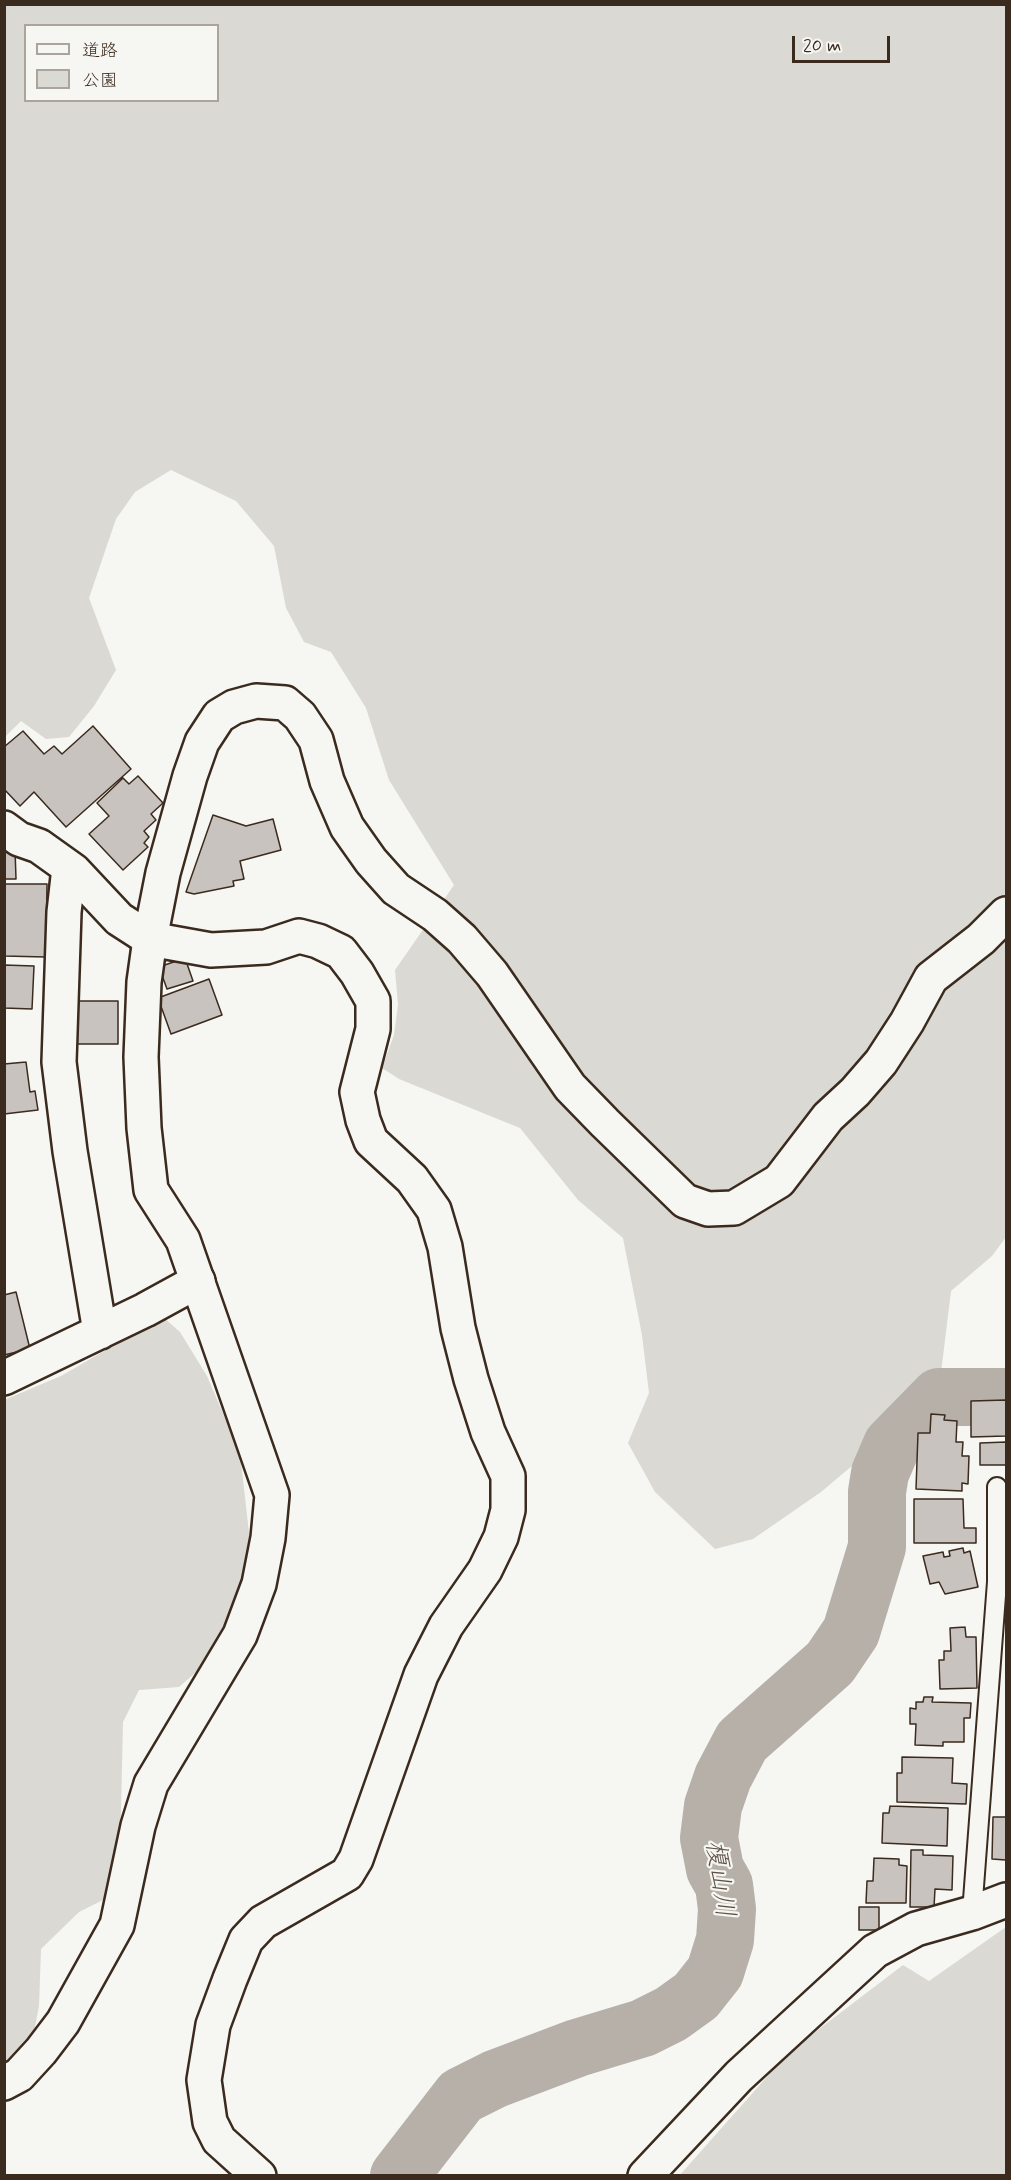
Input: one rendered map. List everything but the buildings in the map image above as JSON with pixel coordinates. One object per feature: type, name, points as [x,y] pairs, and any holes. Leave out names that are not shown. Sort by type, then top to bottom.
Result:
[{"type":"street","points":[[4,2083],[19,2075],[63,2022],[117,1925],[138,1826],[151,1784],[240,1635],[259,1584],[268,1538],[272,1495],[183,1240],[151,1190],[144,1128],[141,1058],[144,982],[150,939],[163,873],[189,776],[202,742],[219,716],[234,707],[256,701],[285,703],[300,716],[316,740],[327,781],[347,827],[371,861],[396,889],[435,915],[462,939],[492,974],[570,1087],[685,1201],[708,1209],[734,1208],[780,1181],[828,1117],[855,1092],[881,1062],[908,1022],[931,978],[981,939],[1006,914]]},
{"type":"street","points":[[4,828],[19,839],[39,846],[69,868],[119,919],[150,939],[211,950],[266,946],[299,936],[318,940],[341,952],[357,973],[373,1001],[373,1029],[357,1092],[363,1120],[371,1141],[412,1179],[434,1210],[445,1247],[458,1328],[471,1379],[488,1432],[508,1476],[508,1510],[501,1537],[485,1570],[446,1626],[421,1676],[356,1859],[347,1874],[262,1922],[246,1940],[226,1988],[213,2025],[204,2080],[210,2122],[219,2140],[259,2175]]},
{"type":"street","points":[[69,868],[64,912],[59,1062],[70,1151],[100,1332]]},
{"type":"street","points":[[4,1378],[198,1281]]},
{"type":"street","points":[[645,2175],[739,2076],[876,1951],[916,1929],[972,1913],[1006,1900]]},
{"type":"lane","points":[[972,1913],[997,1582],[997,1487]]},
{"type":"green space","points":[[5,5],[1006,5],[1006,1237],[992,1256],[951,1291],[940,1381],[909,1418],[821,1492],[753,1539],[715,1549],[655,1492],[628,1443],[649,1393],[642,1335],[623,1238],[578,1200],[520,1128],[399,1079],[382,1068],[394,1035],[398,1005],[395,970],[454,885],[389,780],[366,708],[331,652],[304,642],[286,608],[274,546],[236,501],[171,470],[135,492],[116,519],[89,598],[116,670],[94,706],[69,737],[46,739],[21,721],[5,737]]},
{"type":"green space","points":[[163,1317],[180,1332],[207,1376],[240,1453],[250,1542],[236,1611],[202,1667],[179,1687],[139,1690],[123,1722],[120,1851],[109,1897],[79,1912],[41,1949],[39,2006],[33,2037],[4,2068],[4,1400],[61,1376]]},
{"type":"green space","points":[[1006,1927],[1006,2175],[679,2176],[789,2052],[903,1965],[929,1981]]},
{"type":"waterway","name":"榎山川","points":[[399,2176],[461,2096],[495,2079],[577,2048],[643,2028],[671,2014],[696,1996],[715,1972],[725,1940],[727,1909],[724,1885],[715,1869],[709,1838],[713,1806],[723,1777],[742,1741],[830,1663],[851,1632],[877,1547],[877,1492],[880,1473],[892,1445],[939,1397],[1006,1397]]}]
